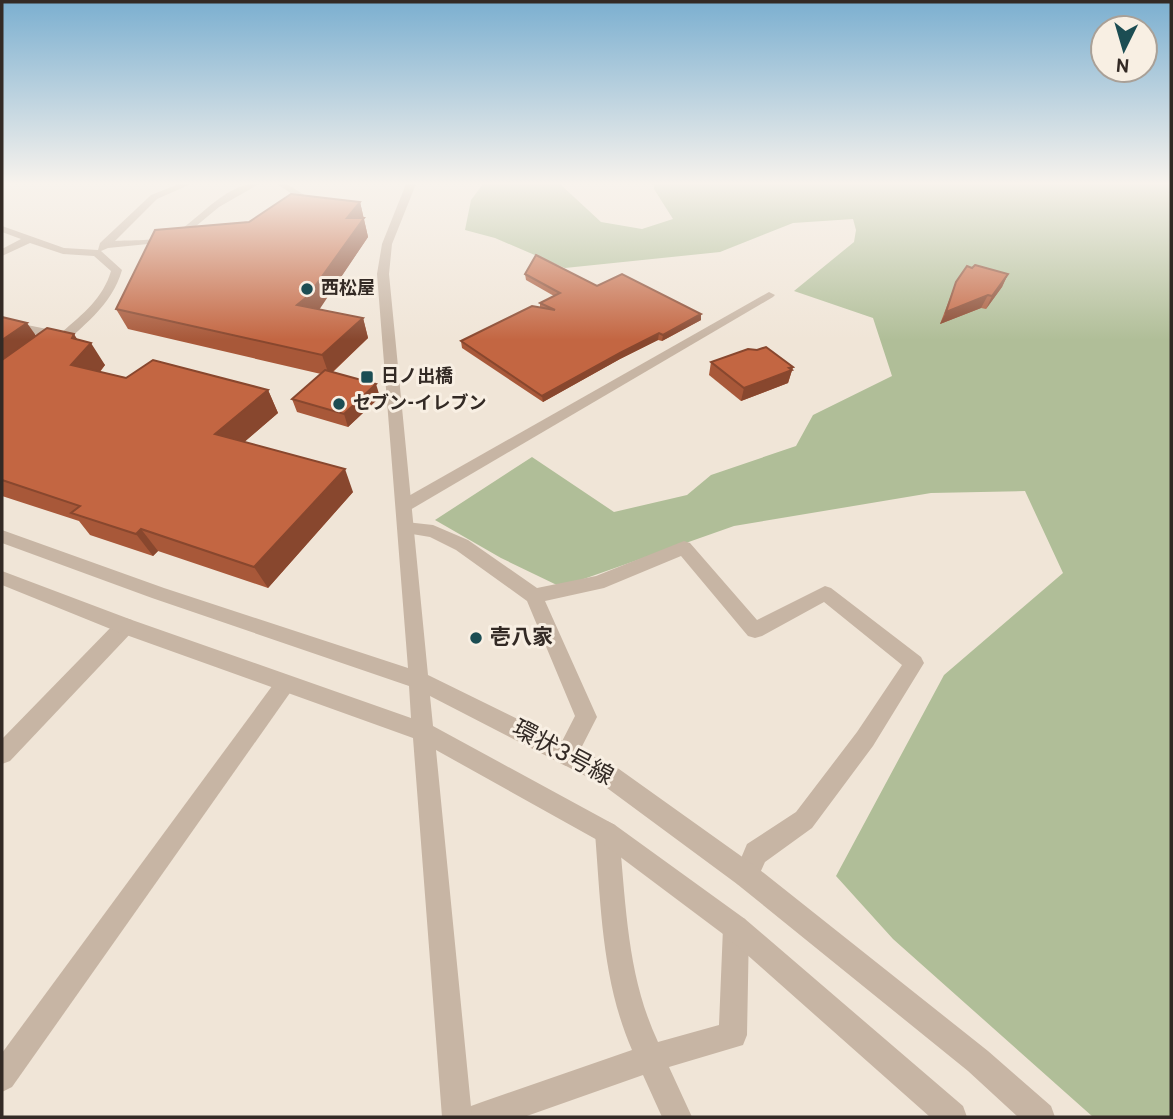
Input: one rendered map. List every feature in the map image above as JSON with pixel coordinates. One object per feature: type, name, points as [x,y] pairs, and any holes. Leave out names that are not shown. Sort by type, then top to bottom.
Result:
[{"type":"street","points":[[19,236],[63,251],[197,237]]},
{"type":"street","points":[[100,249],[113,236]]},
{"type":"street","points":[[172,239],[176,236]]},
{"type":"street","points":[[390,236],[383,274],[457,1117]]},
{"type":"street","points":[[2,253],[28,240]]},
{"type":"street","points":[[34,362],[100,301],[115,282],[117,270],[100,249]]},
{"type":"street","points":[[404,506],[769,295]]},
{"type":"street","points":[[2,324],[64,336]]},
{"type":"street","points":[[406,528],[433,531],[463,545],[534,596],[586,717],[566,755]]},
{"type":"street","name":"環状3号線","points":[[2,536],[158,593],[418,680],[611,777],[746,875],[978,1061],[1040,1117]]},
{"type":"street","points":[[534,596],[598,583],[684,548],[755,629],[825,593],[914,663],[865,739],[804,820],[756,853],[746,875]]},
{"type":"street","points":[[2,578],[125,626],[424,732],[607,833],[736,928],[952,1117]]},
{"type":"street","points":[[2,754],[125,626]]},
{"type":"street","points":[[2,1077],[285,684]]},
{"type":"street","points":[[607,833],[620,971],[635,1024],[677,1117]]},
{"type":"street","points":[[482,1117],[650,1058],[733,1035],[736,928]]},
{"type":"green space","points":[[488,236],[760,236],[720,252],[565,268]]},
{"type":"green space","points":[[855,236],[1171,236],[1171,1117],[1093,1117],[893,939],[836,876],[944,675],[1063,573],[1025,491],[931,493],[734,526],[561,587],[501,558],[435,520],[532,457],[614,512],[687,495],[711,475],[796,446],[813,415],[892,376],[873,318],[794,291],[854,242]]},
{"type":"building","points":[[152,236],[351,236],[308,296],[297,305],[363,318],[322,355],[116,309]]},
{"type":"building","points":[[536,255],[597,286],[622,274],[701,314],[663,335],[659,333],[620,353],[542,396],[461,341],[532,306],[555,310],[540,303],[560,293],[525,274]]},
{"type":"building","points":[[975,265],[1008,274],[992,296],[988,295],[946,312],[956,282],[967,266],[972,268]]},
{"type":"building","points":[[2,317],[27,323],[2,340]]},
{"type":"building","points":[[47,328],[74,334],[72,338],[91,343],[71,365],[126,378],[153,360],[268,390],[215,434],[345,469],[254,567],[141,529],[136,534],[71,513],[80,506],[2,480],[2,360]]},
{"type":"building","points":[[766,347],[793,367],[789,368],[792,370],[744,388],[711,362],[748,349]]},
{"type":"building","points":[[325,370],[376,384],[344,414],[292,399]]},
{"type":"place","name":"西松屋","points":[[307,289]]},
{"type":"place","name":"日ノ出橋","points":[[367,377]]},
{"type":"place","name":"セブン-イレブン","points":[[339,404]]},
{"type":"place","name":"壱八家","points":[[476,638]]}]
